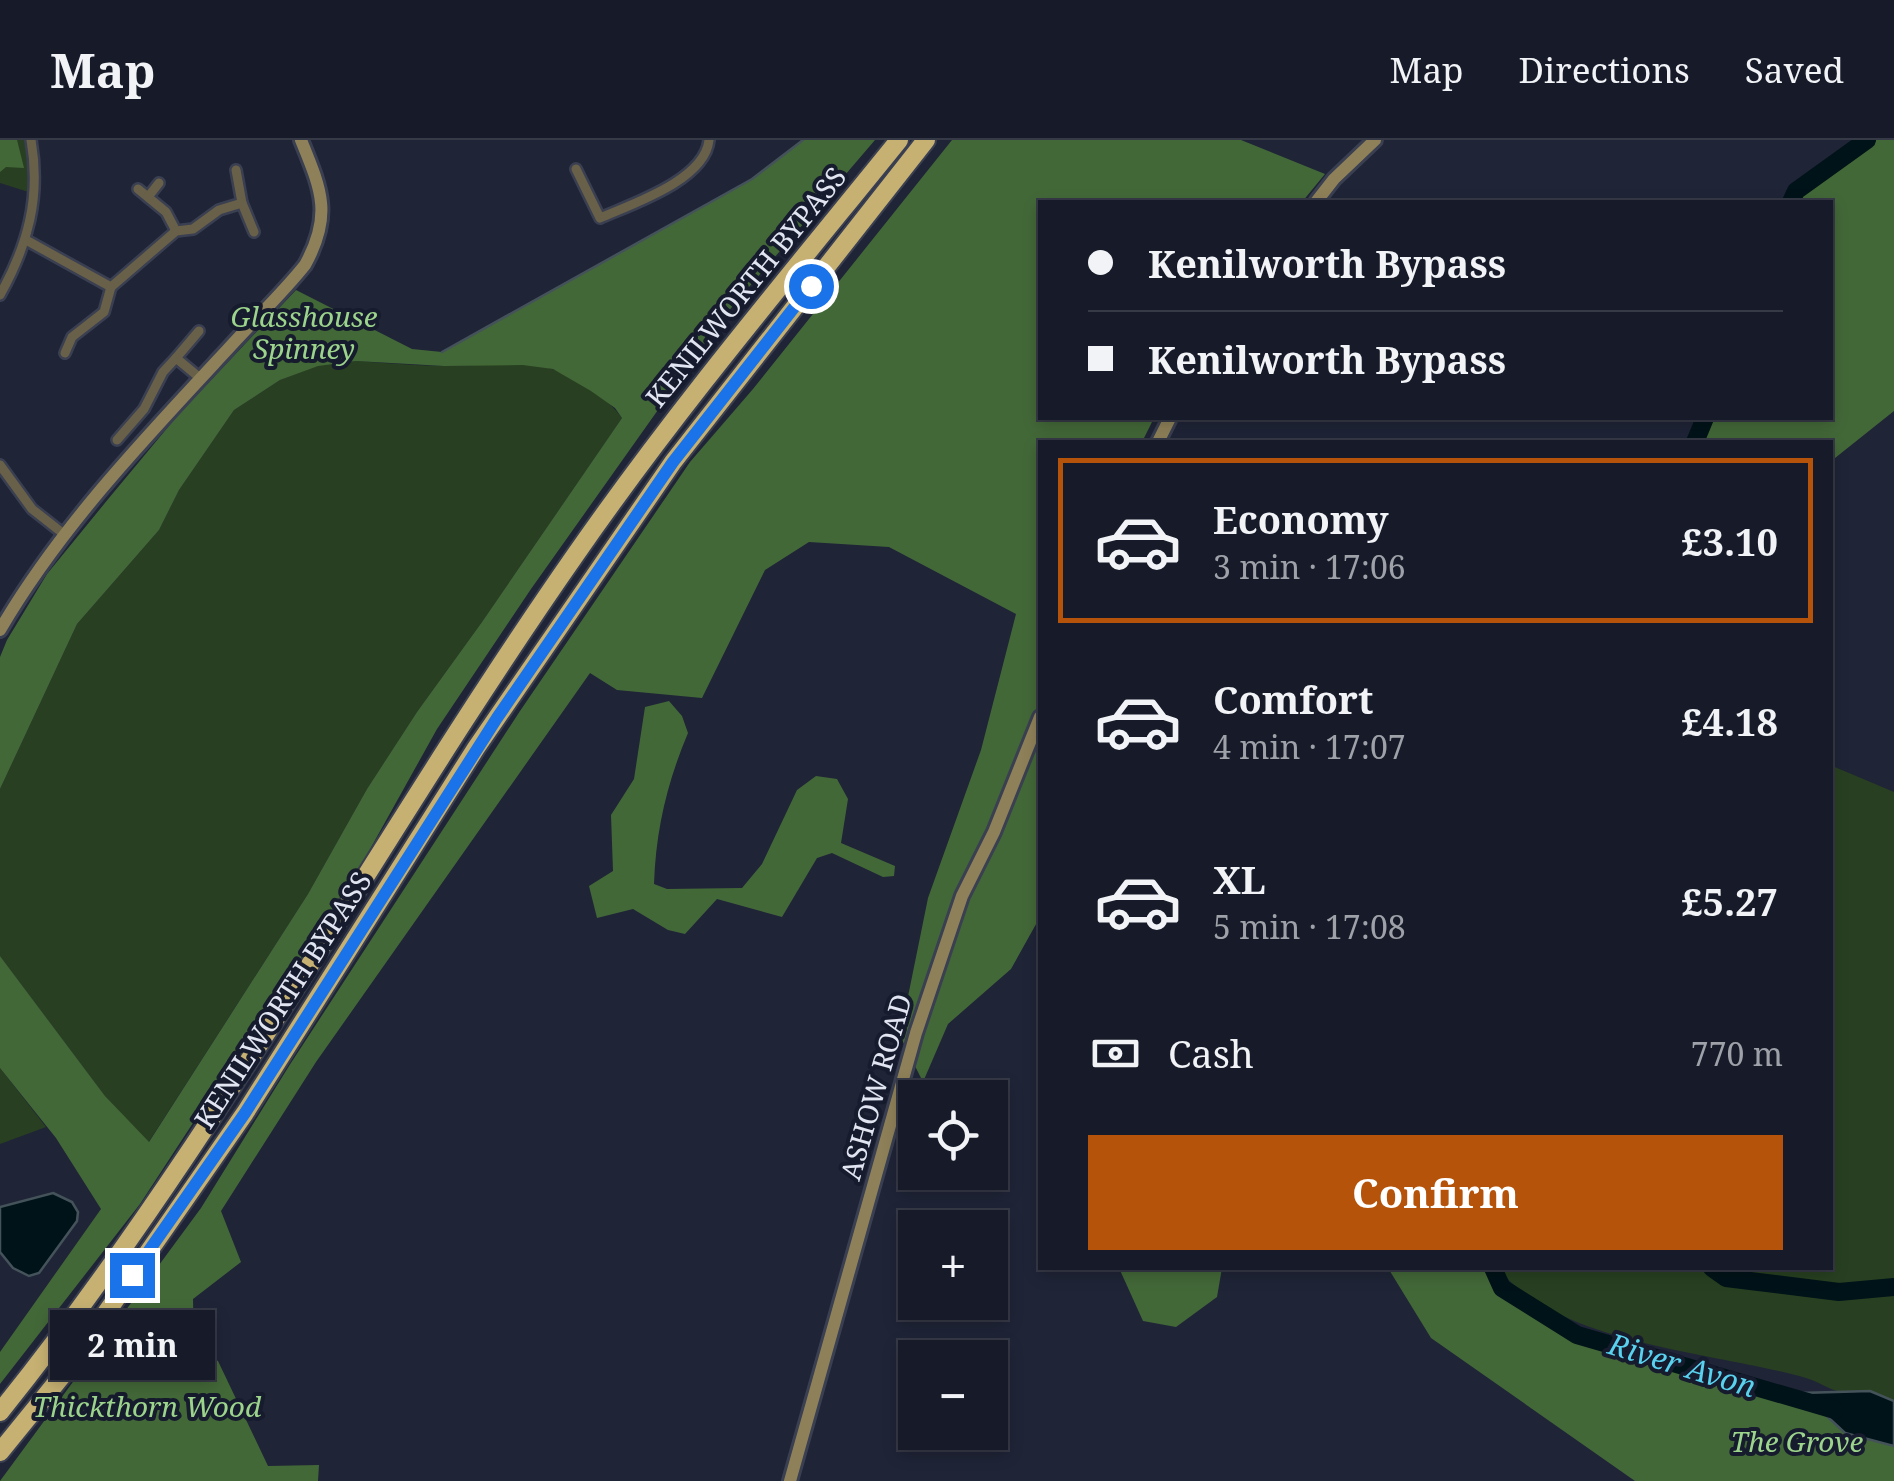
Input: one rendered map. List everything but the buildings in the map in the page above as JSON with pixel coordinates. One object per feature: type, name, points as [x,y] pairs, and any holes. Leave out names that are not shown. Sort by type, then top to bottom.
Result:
[{"type":"highway","name":"KENILWORTH BYPASS","points":[[0,1412],[154,1205],[576,553],[676,418],[899,140]]},
{"type":"highway","name":"KENILWORTH BYPASS","points":[[0,1452],[65,1372],[245,1113],[476,748],[673,462],[926,140]]},
{"type":"main road","points":[[0,630],[28,582],[65,535],[200,378],[286,288],[319,240],[324,221],[320,189],[301,140]]},
{"type":"main road","points":[[1318,200],[1375,140]]},
{"type":"main road","name":"ASHOW ROAD","points":[[790,1481],[916,1033],[962,896],[994,832],[1038,722]]},
{"type":"street","points":[[0,295],[34,213],[31,143],[44,140]]},
{"type":"street","points":[[576,169],[600,218],[674,183],[699,162],[709,140]]},
{"type":"street","points":[[236,170],[242,203],[254,232]]},
{"type":"street","points":[[148,197],[159,183]]},
{"type":"street","points":[[138,188],[166,212],[176,231]]},
{"type":"street","points":[[65,353],[72,337],[104,312],[111,287],[176,231],[193,229],[219,210],[242,203]]},
{"type":"street","points":[[26,240],[111,287]]},
{"type":"street","points":[[117,440],[144,409],[163,372],[199,331]]},
{"type":"street","points":[[176,358],[200,378]]},
{"type":"street","points":[[0,464],[32,509],[65,535]]},
{"type":"green space","points":[[0,140],[31,140],[35,194],[0,183]]},
{"type":"green space","points":[[0,140],[17,140],[24,168],[6,167],[0,172]]},
{"type":"green space","name":"Glasshouse Spinney","points":[[803,140],[875,140],[726,314],[531,589],[437,729],[359,869],[140,1204],[0,1384],[0,1352],[101,1209],[56,1138],[0,1068],[0,956],[105,1096],[149,1142],[308,894],[367,789],[417,712],[622,418],[615,408],[553,369],[523,365],[356,361],[318,366],[280,380],[234,410],[179,490],[159,530],[77,624],[0,789],[0,657],[47,574],[178,415],[296,290],[412,349],[442,352],[752,179]]},
{"type":"green space","name":"Thickthorn Wood","points":[[952,140],[1241,140],[1325,174],[1304,200],[1038,200],[1038,420],[1153,420],[1143,440],[1038,440],[1038,921],[1011,969],[948,1024],[924,1080],[900,1036],[928,898],[981,750],[1016,614],[889,547],[809,542],[765,570],[702,698],[617,690],[590,673],[316,1062],[221,1211],[241,1262],[193,1299],[194,1348],[218,1361],[268,1466],[319,1465],[318,1481],[0,1481],[201,1208],[520,711],[690,462]]},
{"type":"green space","points":[[1867,140],[1894,140],[1894,411],[1833,460],[1833,440],[1696,440],[1704,420],[1833,420],[1833,200],[1792,200],[1796,191]]},
{"type":"green space","points":[[356,361],[540,366],[581,382],[622,418],[417,712],[367,789],[308,894],[148,1143],[105,1096],[0,956],[0,789],[77,624],[159,530],[179,490],[234,410],[280,380],[318,365]]},
{"type":"green space","points":[[669,701],[682,716],[688,733],[664,807],[654,884],[667,889],[742,888],[762,864],[797,790],[816,776],[837,779],[848,799],[841,843],[895,866],[894,876],[883,877],[832,853],[817,858],[782,917],[717,899],[685,934],[668,930],[633,909],[597,918],[589,886],[613,871],[611,815],[634,779],[645,707]]},
{"type":"green space","points":[[1833,766],[1894,792],[1894,1401],[1837,1391],[1806,1378],[1598,1330],[1525,1294],[1500,1270],[1833,1270]]},
{"type":"green space","points":[[0,1068],[46,1127],[0,1144]]},
{"type":"green space","points":[[1120,1270],[1222,1270],[1217,1297],[1176,1327],[1143,1321]]},
{"type":"green space","name":"The Grove","points":[[1389,1270],[1494,1270],[1502,1288],[1577,1335],[1775,1390],[1802,1393],[1845,1433],[1894,1446],[1894,1481],[1635,1481],[1431,1338]]},
{"type":"shaded area","points":[[53,1193],[72,1202],[78,1212],[77,1221],[39,1273],[29,1276],[13,1268],[0,1252],[0,1207]]},
{"type":"shaded area","points":[[1870,1391],[1894,1401],[1894,1446],[1845,1433],[1802,1393]]},
{"type":"waterway","points":[[442,352],[752,179],[803,140]]},
{"type":"waterway","name":"River Avon","points":[[1792,200],[1796,191],[1867,140]]},
{"type":"waterway","name":"River Avon","points":[[1696,440],[1704,420]]},
{"type":"waterway","name":"River Avon","points":[[1494,1270],[1502,1288],[1577,1335],[1835,1410]]},
{"type":"waterway","points":[[1715,1270],[1726,1278],[1839,1292],[1894,1287]]},
{"type":"route","points":[[132,1275],[245,1113],[476,748],[673,462],[811,286]]}]
